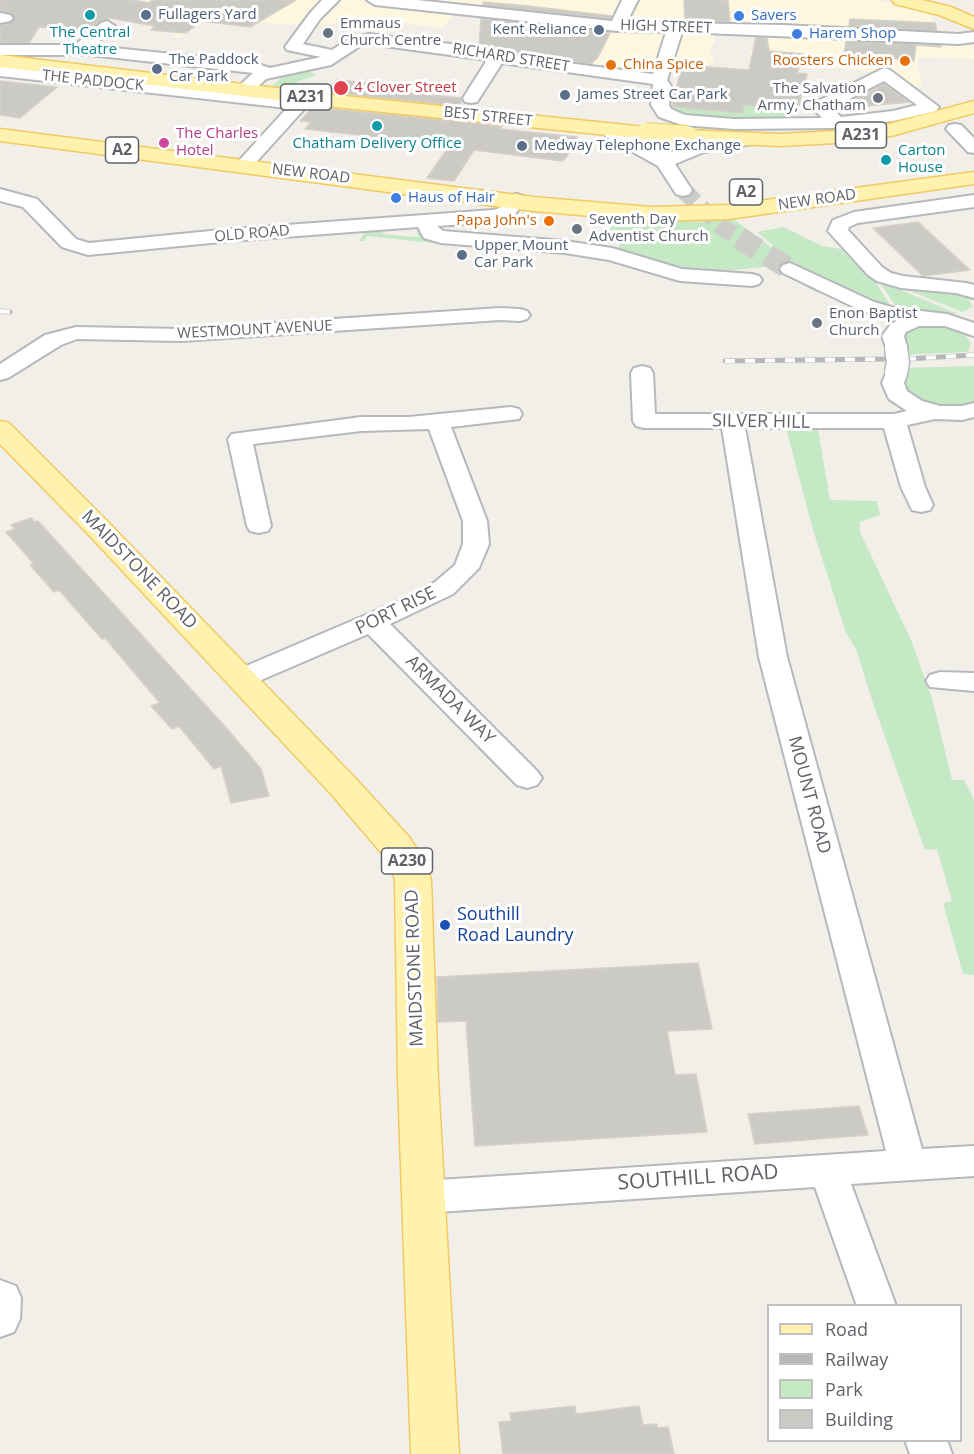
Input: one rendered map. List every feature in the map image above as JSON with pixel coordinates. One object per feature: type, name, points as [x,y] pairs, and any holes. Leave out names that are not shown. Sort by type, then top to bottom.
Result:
[{"type":"main road","points":[[901,0],[945,11],[974,24]]},
{"type":"main road","points":[[928,0],[974,16]]},
{"type":"main road","name":"BEST STREET","points":[[0,61],[256,81],[612,130],[746,140],[813,140],[854,136],[891,130],[974,107]]},
{"type":"main road","name":"NEW ROAD","points":[[0,135],[533,204],[615,212],[701,214],[974,178]]},
{"type":"main road","name":"NEW ROAD","points":[[516,200],[535,197],[606,200],[682,198],[974,163]]},
{"type":"main road","name":"MAIDSTONE ROAD","points":[[0,429],[242,678],[374,819],[397,847],[410,868],[413,892],[423,1197],[435,1454]]},
{"type":"street","points":[[331,0],[315,16],[293,47],[336,56]]},
{"type":"street","points":[[617,26],[630,0]]},
{"type":"street","name":"HIGH STREET","points":[[380,5],[617,26],[966,38]]},
{"type":"street","points":[[80,49],[107,26]]},
{"type":"street","points":[[675,29],[659,80],[663,86],[661,107],[663,112],[674,118],[734,124],[837,123],[893,117],[928,108],[928,104],[884,73]]},
{"type":"street","points":[[837,123],[822,108],[824,104],[871,83],[884,73],[887,35]]},
{"type":"street","name":"RICHARD STREET","points":[[336,56],[356,42],[363,40],[426,46],[498,61],[659,80]]},
{"type":"street","points":[[0,50],[80,49],[233,66],[256,81],[315,65],[336,56]]},
{"type":"street","points":[[471,98],[498,61]]},
{"type":"street","name":"THE PADDOCK","points":[[0,71],[294,103],[298,106],[244,165]]},
{"type":"street","points":[[674,118],[667,123],[660,144],[664,162],[683,190]]},
{"type":"street","points":[[955,129],[974,148]]},
{"type":"street","points":[[612,130],[612,133],[664,162]]},
{"type":"street","points":[[664,162],[700,147],[746,140]]},
{"type":"street","name":"OLD ROAD","points":[[0,195],[30,202],[69,243],[88,249],[231,235],[503,214],[510,210],[516,200]]},
{"type":"street","points":[[974,201],[854,218],[840,224],[838,231],[875,271],[884,277],[901,282],[959,287],[974,292]]},
{"type":"street","points":[[426,221],[429,232],[441,237],[565,247],[612,254],[682,276],[740,283]]},
{"type":"street","points":[[790,269],[867,306],[893,314],[939,319],[974,330]]},
{"type":"street","points":[[867,306],[883,321],[895,342],[898,362],[896,383],[892,413],[886,421],[921,505]]},
{"type":"street","name":"WESTMOUNT AVENUE","points":[[0,373],[53,340],[76,333],[188,334],[500,314],[520,315]]},
{"type":"street","points":[[895,342],[903,324],[939,319],[974,318]]},
{"type":"street","name":"SILVER HILL","points":[[642,373],[644,421],[886,421],[935,412]]},
{"type":"street","points":[[896,383],[911,405],[935,412],[970,413]]},
{"type":"street","points":[[260,526],[240,439],[357,425],[511,414]]},
{"type":"street","name":"PORT RISE","points":[[242,678],[429,597],[444,588],[466,568],[474,552],[475,521],[437,421]]},
{"type":"street","name":"MOUNT ROAD","points":[[732,421],[750,537],[773,657],[908,1164]]},
{"type":"street","name":"ARMADA WAY","points":[[373,623],[527,778]]},
{"type":"street","points":[[940,681],[974,682]]},
{"type":"street","name":"SOUTHILL ROAD","points":[[423,1197],[974,1161]]},
{"type":"street","points":[[827,1169],[877,1304]]},
{"type":"street","points":[[0,1298],[2,1298],[0,1319]]},
{"type":"shaded area","points":[[0,0],[134,0],[95,31],[50,28],[26,14],[5,12],[8,9]]},
{"type":"shaded area","points":[[134,0],[874,0],[931,13],[937,32],[937,41],[974,44],[974,59],[917,57],[920,79],[924,85],[912,87],[867,71],[751,61],[750,51],[757,45],[754,33],[714,34],[715,41],[710,49],[714,65],[676,63],[660,66],[660,70],[646,73],[548,60],[572,26],[456,12],[442,28],[366,18],[318,26],[257,22],[250,27],[208,22],[218,15],[210,14],[181,38],[172,37],[176,32],[151,30],[158,23],[151,1]]},
{"type":"green space","points":[[310,71],[316,76],[296,83],[308,86],[306,92],[272,86],[282,77]]},
{"type":"green space","points":[[743,105],[798,109],[790,117],[773,120],[690,117],[670,107],[742,113]]},
{"type":"green space","points":[[617,217],[703,222],[732,218],[776,251],[779,257],[771,266],[745,269],[725,271],[671,268],[618,251],[620,243],[602,244]]},
{"type":"green space","points":[[783,227],[822,246],[841,249],[875,281],[891,307],[816,292],[779,272],[775,268],[782,260],[782,253],[757,232]]},
{"type":"green space","points":[[382,229],[383,234],[413,237],[419,237],[416,231],[421,230],[490,249],[367,236],[364,241],[359,241],[366,231]]},
{"type":"green space","points":[[880,283],[884,283],[958,314],[897,308]]},
{"type":"green space","points":[[903,288],[956,293],[968,298],[973,307],[962,312]]},
{"type":"green space","points":[[947,325],[965,335],[971,343],[968,352],[899,355],[901,337],[912,326]]},
{"type":"green space","points":[[974,366],[974,401],[964,406],[925,405],[909,397],[900,378],[904,368]]},
{"type":"green space","points":[[786,428],[818,429],[830,500],[877,501],[880,515],[860,522],[860,532],[911,640],[932,698],[952,780],[964,780],[974,800],[974,975],[963,974],[943,903],[952,901],[937,849],[925,850],[856,649],[846,633],[813,530]]},
{"type":"building","points":[[0,0],[134,0],[149,3],[152,0],[296,0],[250,27],[201,21],[186,33],[151,30],[155,26],[110,18],[100,21],[88,31],[39,27],[29,43],[0,43],[0,25],[10,23],[15,18],[10,13],[0,11]]},
{"type":"building","points":[[684,0],[728,0],[730,22],[685,21]]},
{"type":"building","points":[[483,2],[612,16],[611,19],[483,5]]},
{"type":"building","points":[[481,19],[610,33],[598,57],[591,64],[521,55],[479,46]]},
{"type":"building","points":[[850,19],[935,23],[937,31],[849,26]]},
{"type":"building","points":[[756,37],[767,38],[769,51],[804,54],[797,73],[807,74],[798,109],[743,105],[743,113],[673,107],[672,102],[682,68],[695,66],[749,70]]},
{"type":"building","points":[[846,41],[941,45],[941,47],[916,45],[914,61],[844,54]]},
{"type":"building","points":[[337,80],[403,86],[398,92],[461,98],[462,101],[459,106],[326,92]]},
{"type":"building","points":[[0,81],[57,87],[20,118],[0,115]]},
{"type":"building","points":[[884,84],[909,102],[836,109]]},
{"type":"building","points":[[313,107],[502,126],[500,129],[577,137],[566,158],[562,161],[474,150],[454,181],[427,178],[450,145],[305,129],[311,122],[300,121]]},
{"type":"building","points":[[918,222],[970,270],[923,276],[873,228]]},
{"type":"building","points":[[31,518],[35,522],[38,521],[229,731],[261,769],[269,796],[231,803],[221,766],[214,769],[179,726],[172,729],[151,706],[160,703],[105,638],[102,639],[59,590],[54,592],[30,565],[34,564],[6,532],[15,529],[11,525]]},
{"type":"building","points":[[698,963],[712,1029],[667,1031],[675,1075],[696,1074],[707,1132],[475,1146],[466,1021],[438,1022],[437,977]]},
{"type":"building","points":[[859,1106],[868,1135],[755,1144],[748,1114]]},
{"type":"building","points":[[575,1406],[576,1414],[639,1406],[643,1425],[657,1424],[657,1428],[668,1427],[674,1454],[503,1454],[499,1422],[511,1421],[510,1413]]},
{"type":"tunnel","points":[[683,190],[723,228],[741,239]]},
{"type":"tunnel","points":[[739,238],[790,269]]},
{"type":"railway","points":[[0,311],[10,312]]},
{"type":"railway","points":[[906,359],[974,355]]},
{"type":"railway","points":[[725,361],[887,359]]},
{"type":"place","name":"The Central Theatre","points":[[90,15]]},
{"type":"place","name":"Fullagers Yard","points":[[146,15]]},
{"type":"place","name":"Savers","points":[[739,16]]},
{"type":"place","name":"Kent Reliance","points":[[599,30]]},
{"type":"place","name":"Emmaus Church Centre","points":[[328,33]]},
{"type":"place","name":"Harem Shop","points":[[797,34]]},
{"type":"place","name":"Roosters Chicken","points":[[905,61]]},
{"type":"place","name":"China Spice","points":[[611,65]]},
{"type":"place","name":"The Paddock Car Park","points":[[157,69]]},
{"type":"place","name":"4 Clover Street","points":[[341,88]]},
{"type":"place","name":"James Street Car Park","points":[[565,95]]},
{"type":"place","name":"The Salvation Army, Chatham","points":[[878,98]]},
{"type":"place","name":"Chatham Delivery Office","points":[[377,126]]},
{"type":"place","name":"The Charles Hotel","points":[[164,143]]},
{"type":"place","name":"Medway Telephone Exchange","points":[[522,146]]},
{"type":"place","name":"Carton House","points":[[886,160]]},
{"type":"place","name":"Haus of Hair","points":[[396,198]]},
{"type":"place","name":"Papa John's","points":[[549,221]]},
{"type":"place","name":"Seventh Day Adventist Church","points":[[577,229]]},
{"type":"place","name":"Upper Mount Car Park","points":[[462,255]]},
{"type":"place","name":"Enon Baptist Church","points":[[817,323]]},
{"type":"place","name":"Southill Road Laundry","points":[[445,925]]}]
